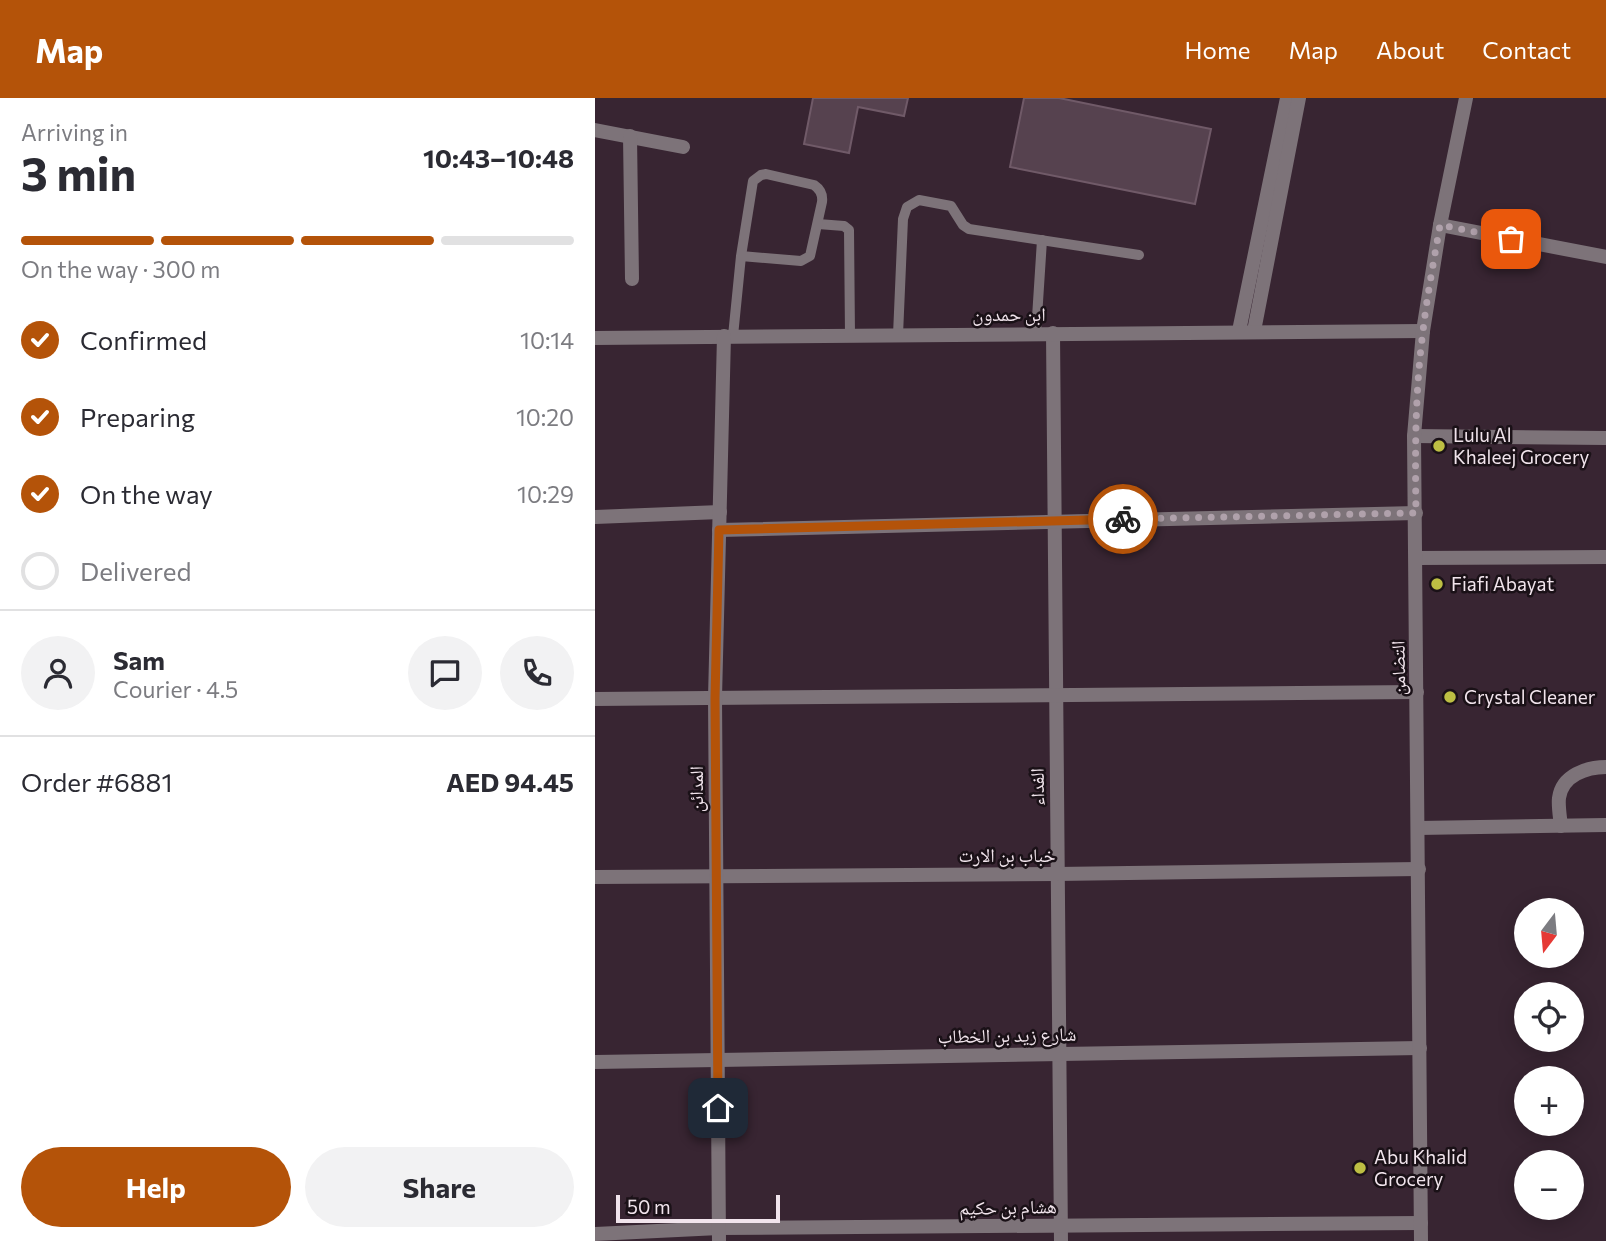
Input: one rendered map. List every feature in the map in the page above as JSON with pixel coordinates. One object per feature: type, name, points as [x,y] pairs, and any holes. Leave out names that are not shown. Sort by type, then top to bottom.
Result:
[{"type":"street","points":[[1239,331],[1287,98]]},
{"type":"street","points":[[1254,331],[1299,98]]},
{"type":"street","name":"التضامن","points":[[1421,1241],[1415,436],[1423,331],[1465,98]]},
{"type":"street","points":[[595,130],[683,147]]},
{"type":"street","points":[[630,136],[632,279]]},
{"type":"street","points":[[1440,225],[1606,257]]},
{"type":"street","name":"ابن حمدون","points":[[595,338],[1423,331]]},
{"type":"street","name":"الفداء","points":[[1053,333],[1061,1241]]},
{"type":"street","name":"المدائن","points":[[719,1235],[715,698],[728,336]]},
{"type":"street","points":[[1415,436],[1606,438]]},
{"type":"street","points":[[595,517],[720,512]]},
{"type":"street","points":[[719,530],[1416,513]]},
{"type":"street","points":[[1416,558],[1606,557]]},
{"type":"street","points":[[595,699],[1417,692]]},
{"type":"street","points":[[1561,826],[1559,795],[1571,776],[1590,767],[1606,767]]},
{"type":"street","points":[[1418,828],[1606,825]]},
{"type":"street","name":"خباب بن الارت","points":[[595,877],[1419,869]]},
{"type":"street","name":"شارع زيد بن الخطاب","points":[[595,1062],[1420,1048]]},
{"type":"street","name":"هشام بن حكيم","points":[[595,1234],[719,1235],[1061,1225],[1421,1223]]},
{"type":"lane","points":[[728,336],[752,184],[761,175],[814,184],[819,188],[823,198],[812,252],[806,259],[801,261],[741,256]]},
{"type":"lane","points":[[898,335],[903,219],[912,202],[925,200],[951,206],[963,225],[969,229],[1139,255]]},
{"type":"lane","points":[[818,224],[844,226],[849,230],[851,335]]},
{"type":"lane","points":[[1036,333],[1042,240]]},
{"type":"building","points":[[813,98],[908,98],[904,116],[858,107],[849,153],[804,144]]},
{"type":"building","points":[[1024,98],[1059,98],[1211,129],[1195,204],[1010,167]]},
{"type":"way so far","points":[[1123,519],[1416,513],[1415,436],[1419,375],[1423,331],[1440,225],[1511,239]]},
{"type":"place","name":"Lulu Al Khaleej Grocery","points":[[1439,446]]},
{"type":"place","name":"Fiafi Abayat","points":[[1437,584]]},
{"type":"place","name":"Crystal Cleaner","points":[[1450,697]]},
{"type":"place","name":"Abu Khalid Grocery","points":[[1360,1168]]},
{"type":"route","points":[[718,1108],[715,698],[719,530],[1123,519]]}]
